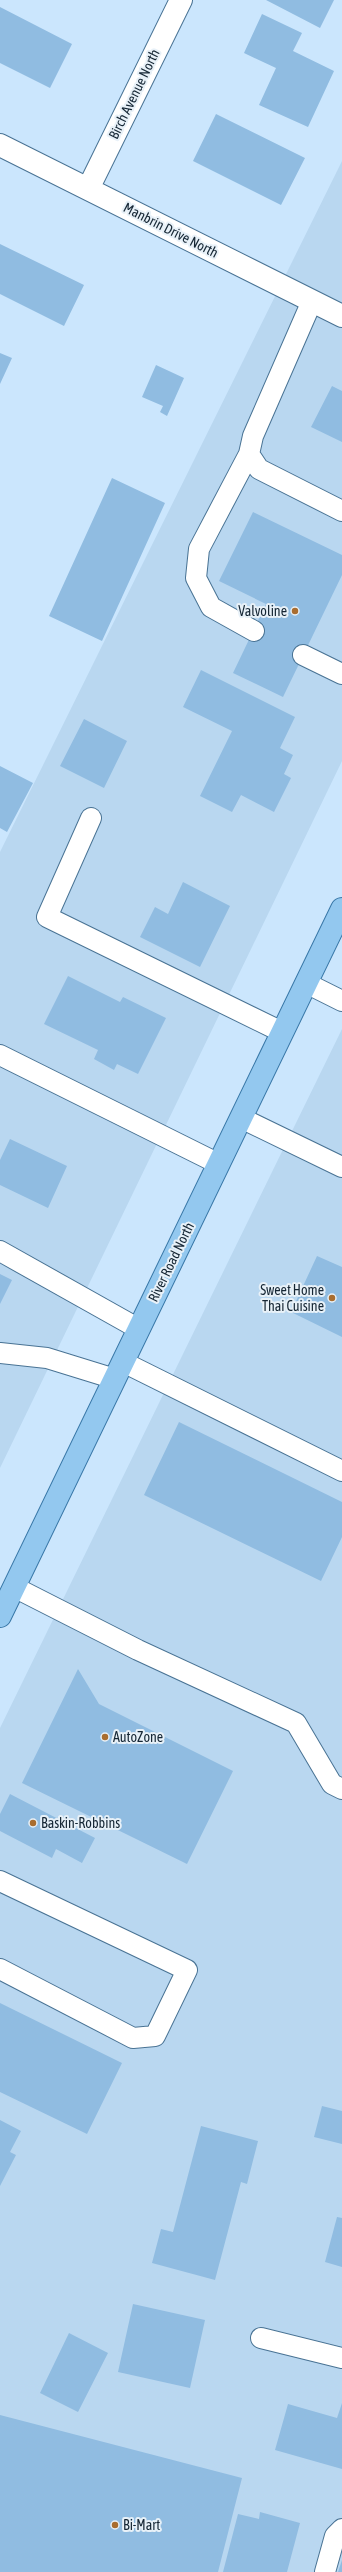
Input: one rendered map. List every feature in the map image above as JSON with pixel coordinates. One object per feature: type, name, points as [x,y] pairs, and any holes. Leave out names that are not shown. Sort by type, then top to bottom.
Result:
[{"type":"main road","name":"River Road North","points":[[5,1600],[139,1329],[342,909]]},
{"type":"street","name":"Birch Avenue North","points":[[88,189],[181,0]]},
{"type":"street","name":"Manbrin Drive North","points":[[0,145],[342,316]]},
{"type":"lane","points":[[254,631],[211,607],[196,578],[199,549],[249,454],[253,436],[312,301]]},
{"type":"lane","points":[[249,454],[259,469],[342,511]]},
{"type":"lane","points":[[304,655],[342,674]]},
{"type":"lane","points":[[92,818],[47,917],[282,1032]]},
{"type":"lane","points":[[306,983],[342,1001]]},
{"type":"lane","points":[[0,1055],[218,1164]]},
{"type":"lane","points":[[241,1118],[342,1167]]},
{"type":"lane","points":[[0,1251],[139,1329]]},
{"type":"lane","points":[[0,1353],[47,1358],[119,1370],[342,1470]]},
{"type":"lane","points":[[5,1600],[138,1650],[296,1723],[332,1784],[342,1789]]},
{"type":"lane","points":[[0,1882],[187,1970],[154,2036],[133,2038],[0,1970]]},
{"type":"lane","points":[[261,2338],[342,2358]]},
{"type":"lane","points":[[326,2572],[335,2536],[342,2529]]},
{"type":"shaded area","points":[[342,161],[342,761],[0,1468],[0,852]]},
{"type":"shaded area","points":[[342,1029],[342,2572],[0,2572],[0,1728]]},
{"type":"building","points":[[266,0],[334,0],[320,28]]},
{"type":"building","points":[[0,7],[72,44],[50,88],[0,63]]},
{"type":"building","points":[[262,14],[302,33],[293,51],[334,71],[308,127],[259,105],[276,68],[244,53]]},
{"type":"building","points":[[216,114],[305,158],[281,205],[193,161]]},
{"type":"building","points":[[0,244],[84,285],[64,326],[0,294]]},
{"type":"building","points":[[0,353],[12,358],[0,384]]},
{"type":"building","points":[[156,365],[184,378],[167,416],[160,412],[163,406],[142,397]]},
{"type":"building","points":[[332,386],[342,391],[342,442],[311,427]]},
{"type":"building","points":[[112,478],[165,503],[102,641],[49,616]]},
{"type":"building","points":[[253,512],[342,555],[342,575],[283,697],[233,673],[266,604],[219,581]]},
{"type":"building","points":[[201,670],[295,717],[280,748],[293,755],[284,774],[291,778],[274,812],[241,795],[232,812],[200,796],[232,731],[183,707]]},
{"type":"building","points":[[84,719],[127,741],[104,788],[60,766]]},
{"type":"building","points":[[0,766],[33,783],[7,832],[0,828]]},
{"type":"building","points":[[183,882],[230,906],[200,967],[140,937],[155,907],[168,914]]},
{"type":"building","points":[[68,976],[120,1002],[123,997],[166,1018],[138,1074],[117,1064],[114,1070],[94,1059],[98,1050],[44,1024]]},
{"type":"building","points":[[10,1139],[67,1166],[48,1208],[0,1185],[0,1160]]},
{"type":"building","points":[[317,1256],[342,1267],[342,1337],[291,1312]]},
{"type":"building","points":[[0,1274],[12,1280],[0,1304]]},
{"type":"building","points":[[179,1422],[342,1502],[342,1537],[321,1581],[144,1495]]},
{"type":"building","name":"AutoZone","points":[[78,1669],[99,1704],[233,1771],[187,1864],[22,1783]]},
{"type":"building","name":"Baskin-Robbins","points":[[10,1794],[95,1838],[82,1863],[56,1849],[52,1858],[0,1831],[0,1814]]},
{"type":"building","points":[[0,2003],[122,2063],[87,2134],[0,2092]]},
{"type":"building","points":[[322,2106],[342,2111],[342,2144],[314,2137]]},
{"type":"building","points":[[0,2120],[21,2131],[10,2152],[16,2155],[0,2186]]},
{"type":"building","points":[[201,2126],[258,2141],[247,2184],[241,2182],[215,2280],[152,2263],[161,2229],[173,2232]]},
{"type":"building","points":[[337,2217],[342,2218],[342,2267],[325,2262]]},
{"type":"building","points":[[133,2304],[205,2320],[190,2388],[118,2372]]},
{"type":"building","points":[[69,2333],[108,2353],[78,2412],[40,2393]]},
{"type":"building","points":[[342,2403],[342,2469],[275,2450],[288,2404],[337,2418]]},
{"type":"building","name":"Bi-Mart","points":[[0,2415],[242,2478],[218,2572],[0,2572]]},
{"type":"building","points":[[260,2512],[300,2523],[287,2572],[223,2572],[238,2514],[259,2519]]},
{"type":"building","points":[[342,2560],[342,2572],[338,2572]]},
{"type":"place","name":"Valvoline","points":[[295,611]]},
{"type":"place","name":"Sweet Home Thai Cuisine","points":[[332,1298]]},
{"type":"place","name":"AutoZone","points":[[105,1737]]},
{"type":"place","name":"Baskin-Robbins","points":[[33,1823]]},
{"type":"place","name":"Bi-Mart","points":[[115,2525]]}]
